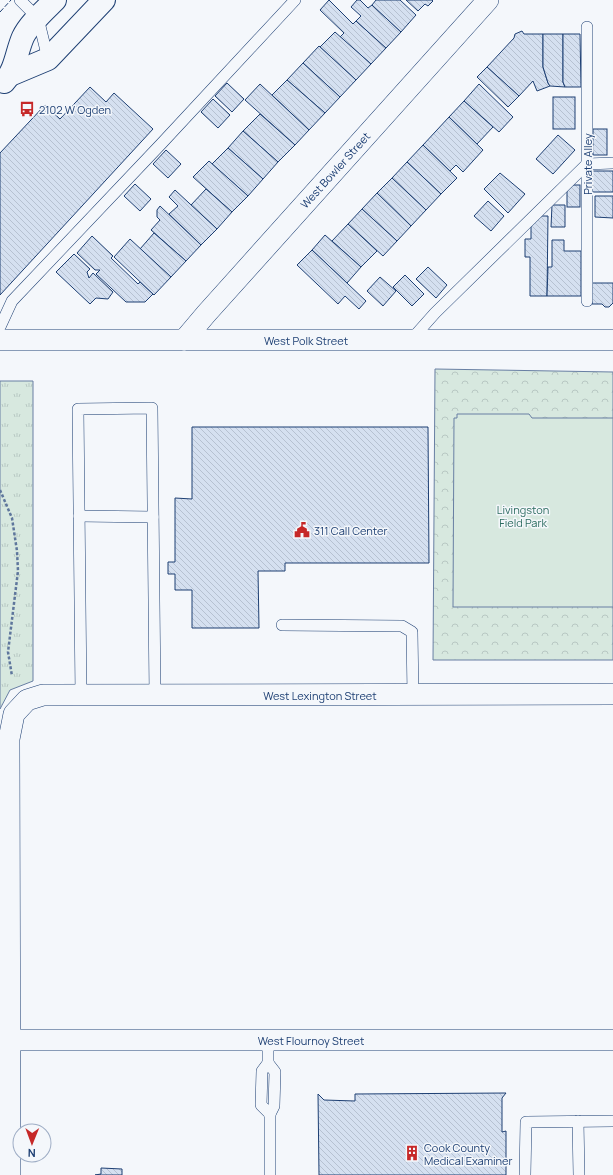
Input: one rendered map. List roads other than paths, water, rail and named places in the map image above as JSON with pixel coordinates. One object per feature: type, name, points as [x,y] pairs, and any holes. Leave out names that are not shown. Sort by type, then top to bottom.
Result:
[{"type":"main road","points":[[5,81],[23,36],[55,0]]},
{"type":"main road","points":[[5,81],[48,59],[104,0]]},
{"type":"street","name":"West Bowler Street","points":[[184,340],[488,0]]},
{"type":"street","name":"West Polk Street","points":[[0,340],[613,340]]},
{"type":"street","name":"West Lexington Street","points":[[5,1040],[9,739],[14,714],[27,700],[43,695],[613,694]]},
{"type":"street","name":"West Flournoy Street","points":[[5,1040],[613,1040]]},
{"type":"street","points":[[5,1040],[10,1175]]},
{"type":"lane","points":[[20,0],[38,18],[48,59]]},
{"type":"lane","points":[[0,326],[12,301],[295,0]]},
{"type":"lane","name":"Private Alley","points":[[587,27],[587,300]]},
{"type":"lane","points":[[411,340],[435,313],[587,164],[613,163]]},
{"type":"lane","points":[[81,696],[78,409],[152,408],[154,694]]},
{"type":"lane","points":[[80,516],[153,517]]},
{"type":"lane","points":[[282,625],[402,626],[412,632],[413,695]]},
{"type":"lane","points":[[268,1040],[268,1062],[274,1072],[274,1106],[270,1114],[270,1175]]},
{"type":"lane","points":[[578,1121],[579,1175]]},
{"type":"lane","points":[[525,1175],[526,1122],[613,1121]]},
{"type":"place","name":"2102 W Ogden","points":[[27,109]]},
{"type":"place","name":"311 Call Center","points":[[302,530]]},
{"type":"place","name":"Cook County Medical Examiner","points":[[412,1153]]},
{"type":"park label","name":"Livingston Field Park","points":[[523,515]]}]
